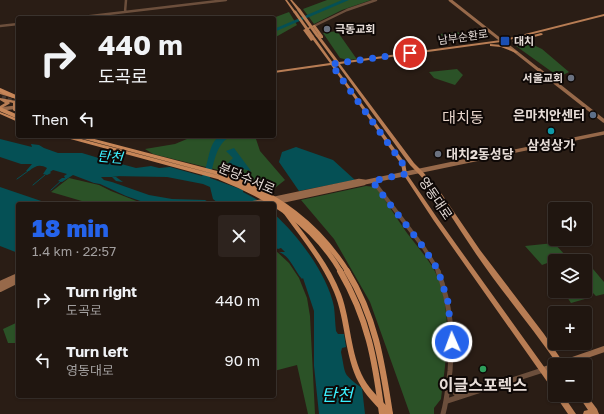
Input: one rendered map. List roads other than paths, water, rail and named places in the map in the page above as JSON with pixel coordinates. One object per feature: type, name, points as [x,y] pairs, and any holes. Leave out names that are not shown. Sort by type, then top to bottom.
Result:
[{"type":"highway","points":[[0,110],[16,116]]},
{"type":"highway","points":[[0,110],[16,120]]},
{"type":"highway","name":"분당수서로","points":[[72,138],[230,180],[259,193],[273,202]]},
{"type":"highway","name":"분당수서로","points":[[88,138],[202,168],[240,180],[279,200],[315,228],[340,259],[367,311],[379,348],[390,414]]},
{"type":"highway","name":"분당수서로","points":[[276,204],[304,225],[316,237],[332,258],[348,284],[369,337],[382,414]]},
{"type":"highway","points":[[281,207],[330,277],[343,307],[352,356],[359,377],[372,397],[390,414]]},
{"type":"main road","name":"영동대로","points":[[286,0],[332,66],[341,72],[412,164],[420,171],[554,358]]},
{"type":"main road","name":"영동대로","points":[[291,0],[340,64],[341,72],[359,103],[403,164],[405,174],[548,378]]},
{"type":"main road","points":[[453,1],[604,121]]},
{"type":"main road","name":"남부순환로","points":[[340,64],[351,64],[491,45],[537,35],[604,17]]},
{"type":"main road","name":"남부순환로","points":[[276,73],[504,42],[540,31],[604,17]]},
{"type":"main road","points":[[557,30],[555,29],[570,24]]},
{"type":"main road","points":[[332,55],[331,50],[314,26],[305,30],[315,45],[326,56],[326,62],[322,67],[341,72],[351,64]]},
{"type":"main road","points":[[537,35],[538,33],[542,32],[540,31]]},
{"type":"main road","points":[[504,42],[604,117]]},
{"type":"main road","points":[[491,45],[502,46],[516,52]]},
{"type":"main road","points":[[0,96],[16,99]]},
{"type":"main road","points":[[0,96],[15,102],[16,105]]},
{"type":"main road","points":[[0,96],[8,103],[0,110]]},
{"type":"main road","points":[[359,103],[362,103],[370,108]]},
{"type":"main road","points":[[0,110],[16,108]]},
{"type":"main road","points":[[259,202],[359,182],[372,181],[604,133]]},
{"type":"main road","points":[[276,202],[366,182]]},
{"type":"main road","points":[[0,284],[16,276]]},
{"type":"main road","points":[[0,289],[16,277]]},
{"type":"main road","points":[[579,358],[604,349]]},
{"type":"main road","points":[[543,370],[548,368]]},
{"type":"main road","points":[[566,402],[572,414]]},
{"type":"main road","points":[[585,402],[592,413]]},
{"type":"street","points":[[125,12],[126,0]]},
{"type":"street","points":[[91,16],[226,0]]},
{"type":"street","points":[[314,26],[347,10],[376,0]]},
{"type":"street","points":[[0,26],[16,24]]},
{"type":"street","points":[[372,181],[424,248],[438,270],[448,302],[452,342],[447,401],[443,414]]},
{"type":"street","points":[[447,401],[543,370]]},
{"type":"street","points":[[448,385],[459,397]]},
{"type":"water","points":[[342,0],[349,0],[276,31],[276,28]]},
{"type":"water","name":"탄천","points":[[229,138],[222,143],[216,154],[210,178],[243,190],[243,192],[261,202],[217,202],[213,199],[210,187],[203,184],[167,177],[112,176],[119,177],[116,177],[123,182],[116,181],[112,177],[101,177],[104,180],[149,195],[172,199],[205,200],[208,202],[143,202],[100,184],[73,175],[62,182],[58,181],[65,178],[64,176],[67,174],[53,170],[47,175],[43,174],[47,168],[42,166],[26,171],[32,164],[21,164],[0,157],[0,139],[32,147],[31,144],[39,145],[58,153],[82,153],[102,159],[105,163],[114,162],[136,168],[151,166],[159,168],[170,167],[202,176],[216,139]]},
{"type":"water","points":[[296,147],[333,160],[355,180],[299,191],[279,162],[282,152]]},
{"type":"water","points":[[234,148],[251,171],[233,166],[227,171],[221,170],[233,158],[226,151]]},
{"type":"water","points":[[0,187],[44,202],[16,202],[16,252],[0,246]]},
{"type":"water","name":"탄천","points":[[276,216],[293,233],[311,256],[331,295],[334,307],[336,331],[338,334],[344,334],[346,347],[342,348],[341,352],[345,370],[348,376],[362,388],[365,414],[319,414],[314,366],[314,311],[303,278],[302,279],[289,260],[279,252],[285,252],[281,248],[276,248]]},
{"type":"waterway","points":[[17,179],[28,171]]},
{"type":"waterway","points":[[33,185],[45,175]]},
{"type":"waterway","points":[[51,190],[61,181]]},
{"type":"tunnel","points":[[2,97],[16,102]]},
{"type":"place","name":"극동교회","points":[[327,29]]},
{"type":"place","name":"대치","points":[[505,41]]},
{"type":"place","name":"서울교회","points":[[571,78]]},
{"type":"place","name":"은마치안센터","points":[[593,115]]},
{"type":"place","name":"삼성상가","points":[[551,131]]},
{"type":"place","name":"대치2동성당","points":[[438,154]]},
{"type":"place","name":"이글스포렉스","points":[[483,369]]},
{"type":"district","name":"대치동","points":[[463,118]]}]
